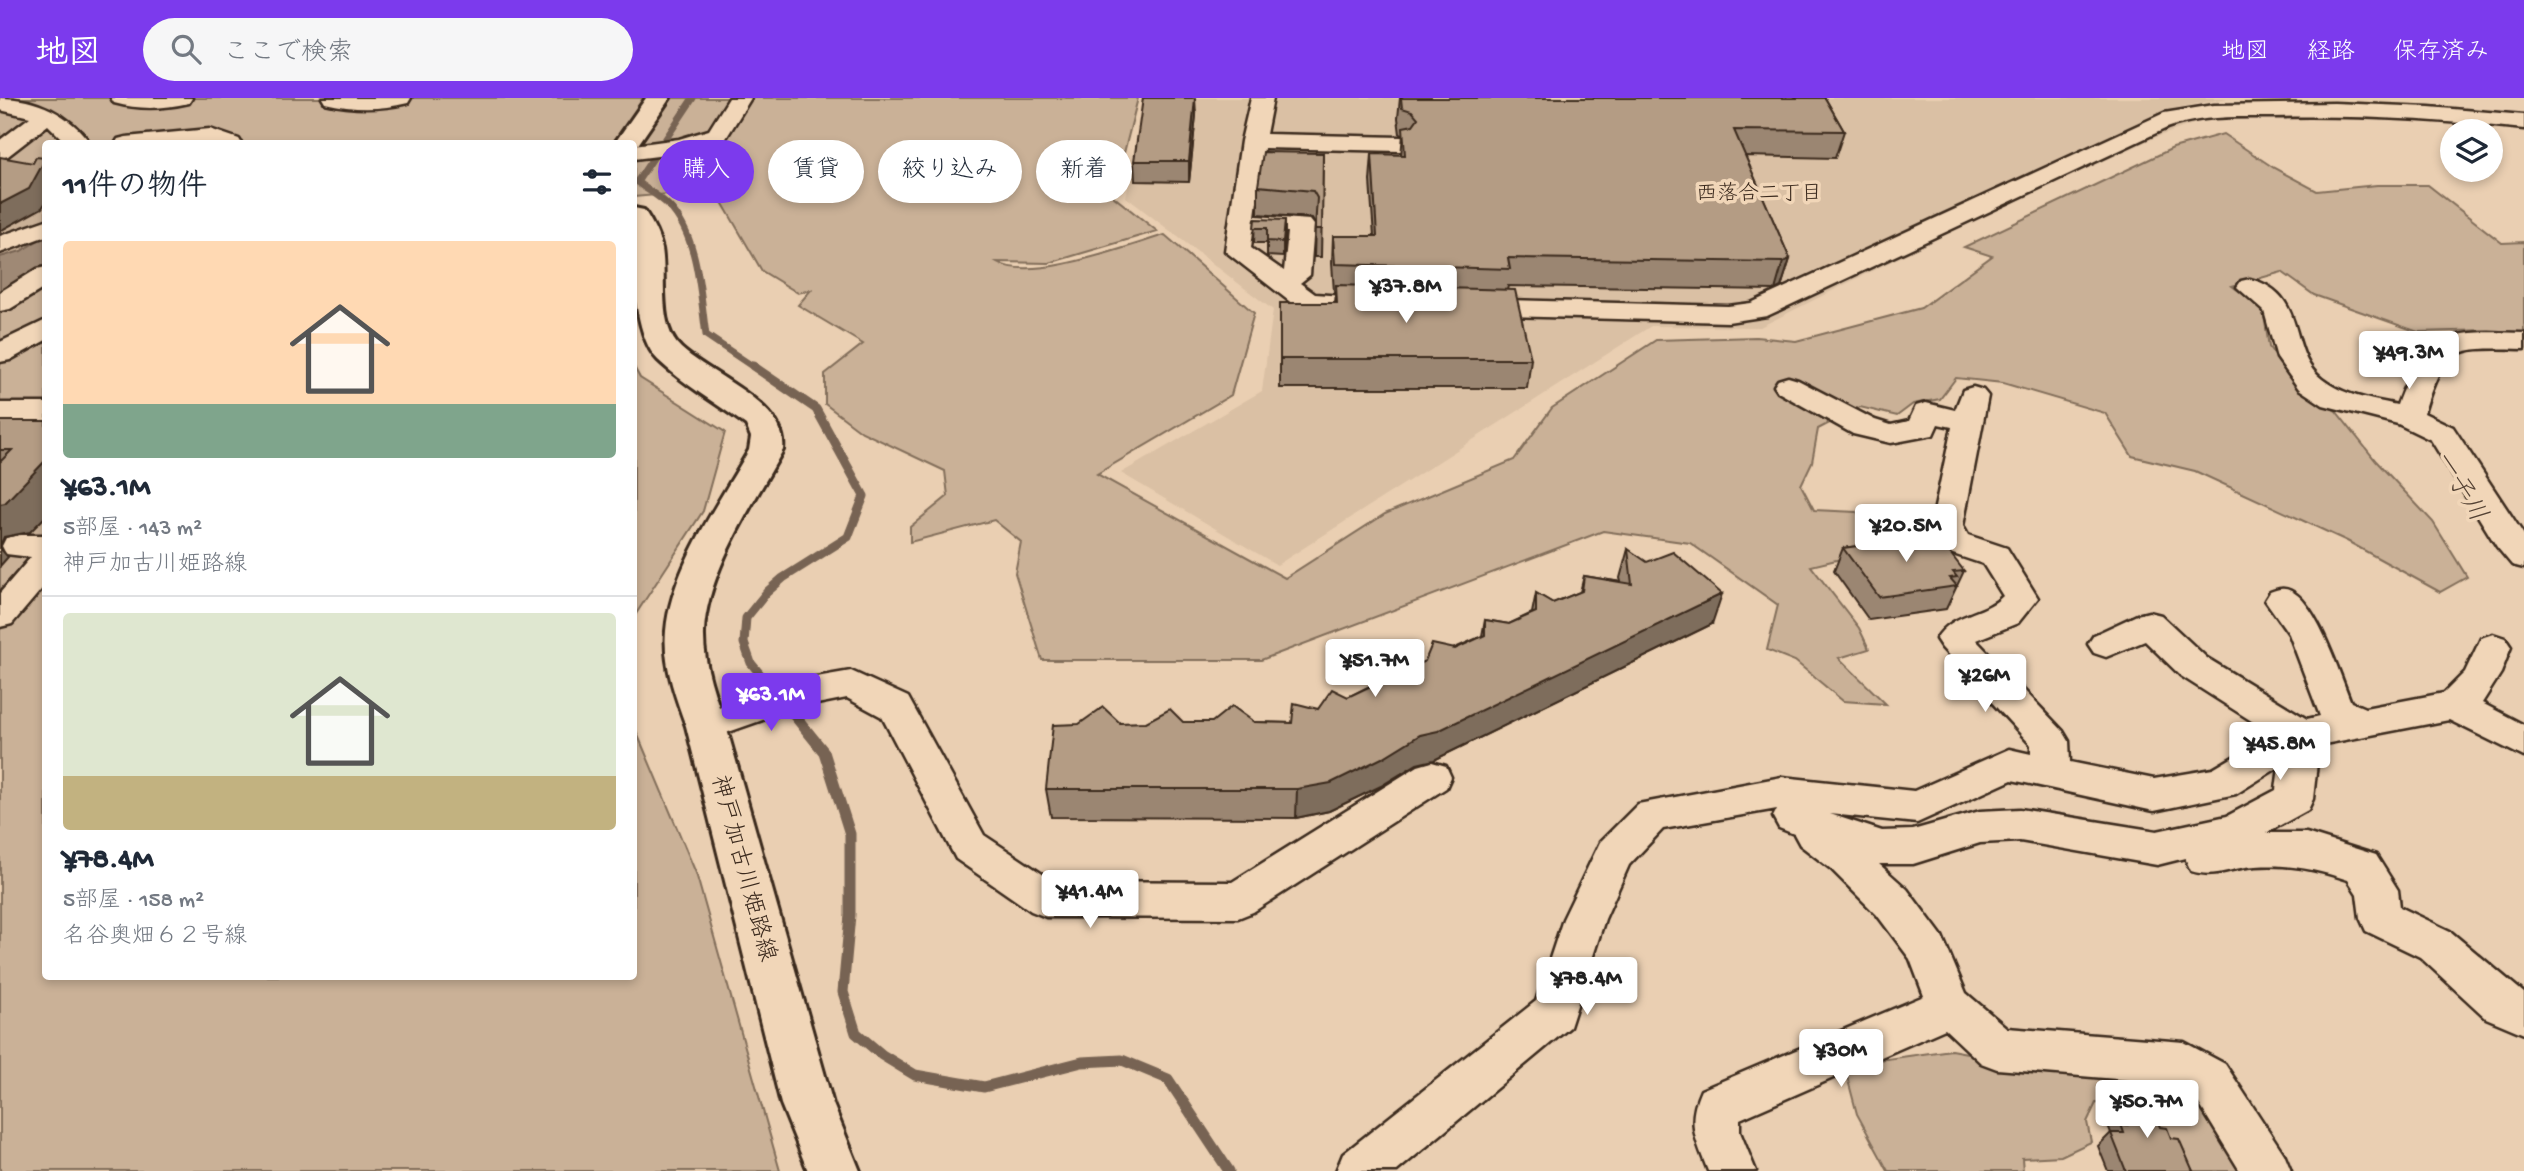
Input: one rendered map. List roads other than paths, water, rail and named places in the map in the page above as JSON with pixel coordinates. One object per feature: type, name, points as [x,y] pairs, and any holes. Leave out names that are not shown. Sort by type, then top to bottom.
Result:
[{"type":"main road","points":[[629,140],[658,98]]},
{"type":"main road","name":"神戸加古川姫路線","points":[[637,222],[647,244],[652,320],[657,339],[668,353],[760,420],[768,437],[766,450],[695,586],[685,631],[691,686],[718,721],[807,1104],[834,1171]]},
{"type":"street","points":[[122,98],[141,103],[181,98]]},
{"type":"street","points":[[333,98],[354,103],[400,98]]},
{"type":"street","points":[[637,152],[682,146],[717,135],[740,98]]},
{"type":"street","points":[[1262,98],[1253,141],[1238,251],[1308,302],[1390,305]]},
{"type":"street","points":[[0,103],[46,108],[60,122],[100,138],[210,136],[220,140]]},
{"type":"street","points":[[4,158],[46,108]]},
{"type":"street","points":[[1444,306],[1749,312],[2159,123],[2193,113],[2402,110],[2524,122]]},
{"type":"street","points":[[1253,141],[1401,144]]},
{"type":"street","points":[[1242,223],[1301,225],[1297,275],[1280,282]]},
{"type":"street","points":[[0,245],[42,229]]},
{"type":"street","points":[[0,303],[42,277]]},
{"type":"street","points":[[2250,287],[2277,308],[2291,358],[2309,383],[2333,399],[2408,416],[2442,434],[2509,540],[2524,557]]},
{"type":"street","points":[[0,354],[42,330]]},
{"type":"street","points":[[2408,416],[2417,387],[2434,359],[2461,341],[2524,341]]},
{"type":"street","points":[[1788,386],[1864,427],[1891,434],[1922,428],[1926,412],[1970,409],[1947,526],[1956,543],[1995,556],[2021,598],[2006,614],[1969,627],[1954,639],[2050,741],[2051,774]]},
{"type":"street","points":[[0,412],[42,412]]},
{"type":"street","points":[[0,615],[36,551]]},
{"type":"street","points":[[2282,600],[2305,630],[2336,712],[2361,722]]},
{"type":"street","points":[[2106,644],[2149,624],[2194,667],[2302,734]]},
{"type":"street","points":[[1360,1171],[1554,1013],[1584,919],[1614,854],[1652,815],[1745,802],[1782,793],[1917,807],[2009,764],[2154,795],[2222,783],[2302,734],[2434,711],[2468,698],[2483,675],[2493,647]]},
{"type":"street","points":[[718,721],[793,695],[851,684],[895,707],[971,847],[1046,899],[1238,900],[1304,861],[1432,777]]},
{"type":"street","points":[[2454,705],[2524,742]]},
{"type":"street","points":[[2157,848],[2236,830],[2294,799],[2302,734]]},
{"type":"street","points":[[1745,802],[1882,848],[1913,847],[1980,827],[2020,825],[2157,848],[2204,859],[2253,849],[2306,850],[2362,867],[2377,890],[2381,918],[2435,944],[2502,1004],[2524,1014]]},
{"type":"street","points":[[1793,817],[1845,857],[1892,902],[1927,949],[1950,1006],[1997,1048],[2184,1063],[2210,1079],[2267,1171]]},
{"type":"street","points":[[1732,1171],[1716,1132],[1717,1106],[1950,1006]]},
{"type":"waterway","points":[[693,98],[637,182],[668,205],[686,233],[700,284],[706,335],[755,368]]},
{"type":"waterway","points":[[753,366],[816,409],[864,496],[848,537],[783,578],[767,592],[746,618],[744,643],[751,663],[796,718]]},
{"type":"waterway","points":[[795,716],[824,752],[850,834],[850,915],[843,992],[856,1033],[882,1055],[915,1075],[984,1087],[1082,1062],[1122,1060],[1168,1079],[1229,1171]]},
{"type":"district","name":"西落合二丁目","points":[[1759,192]]},
{"type":"water label","name":"一子川","points":[[2462,485]]}]
